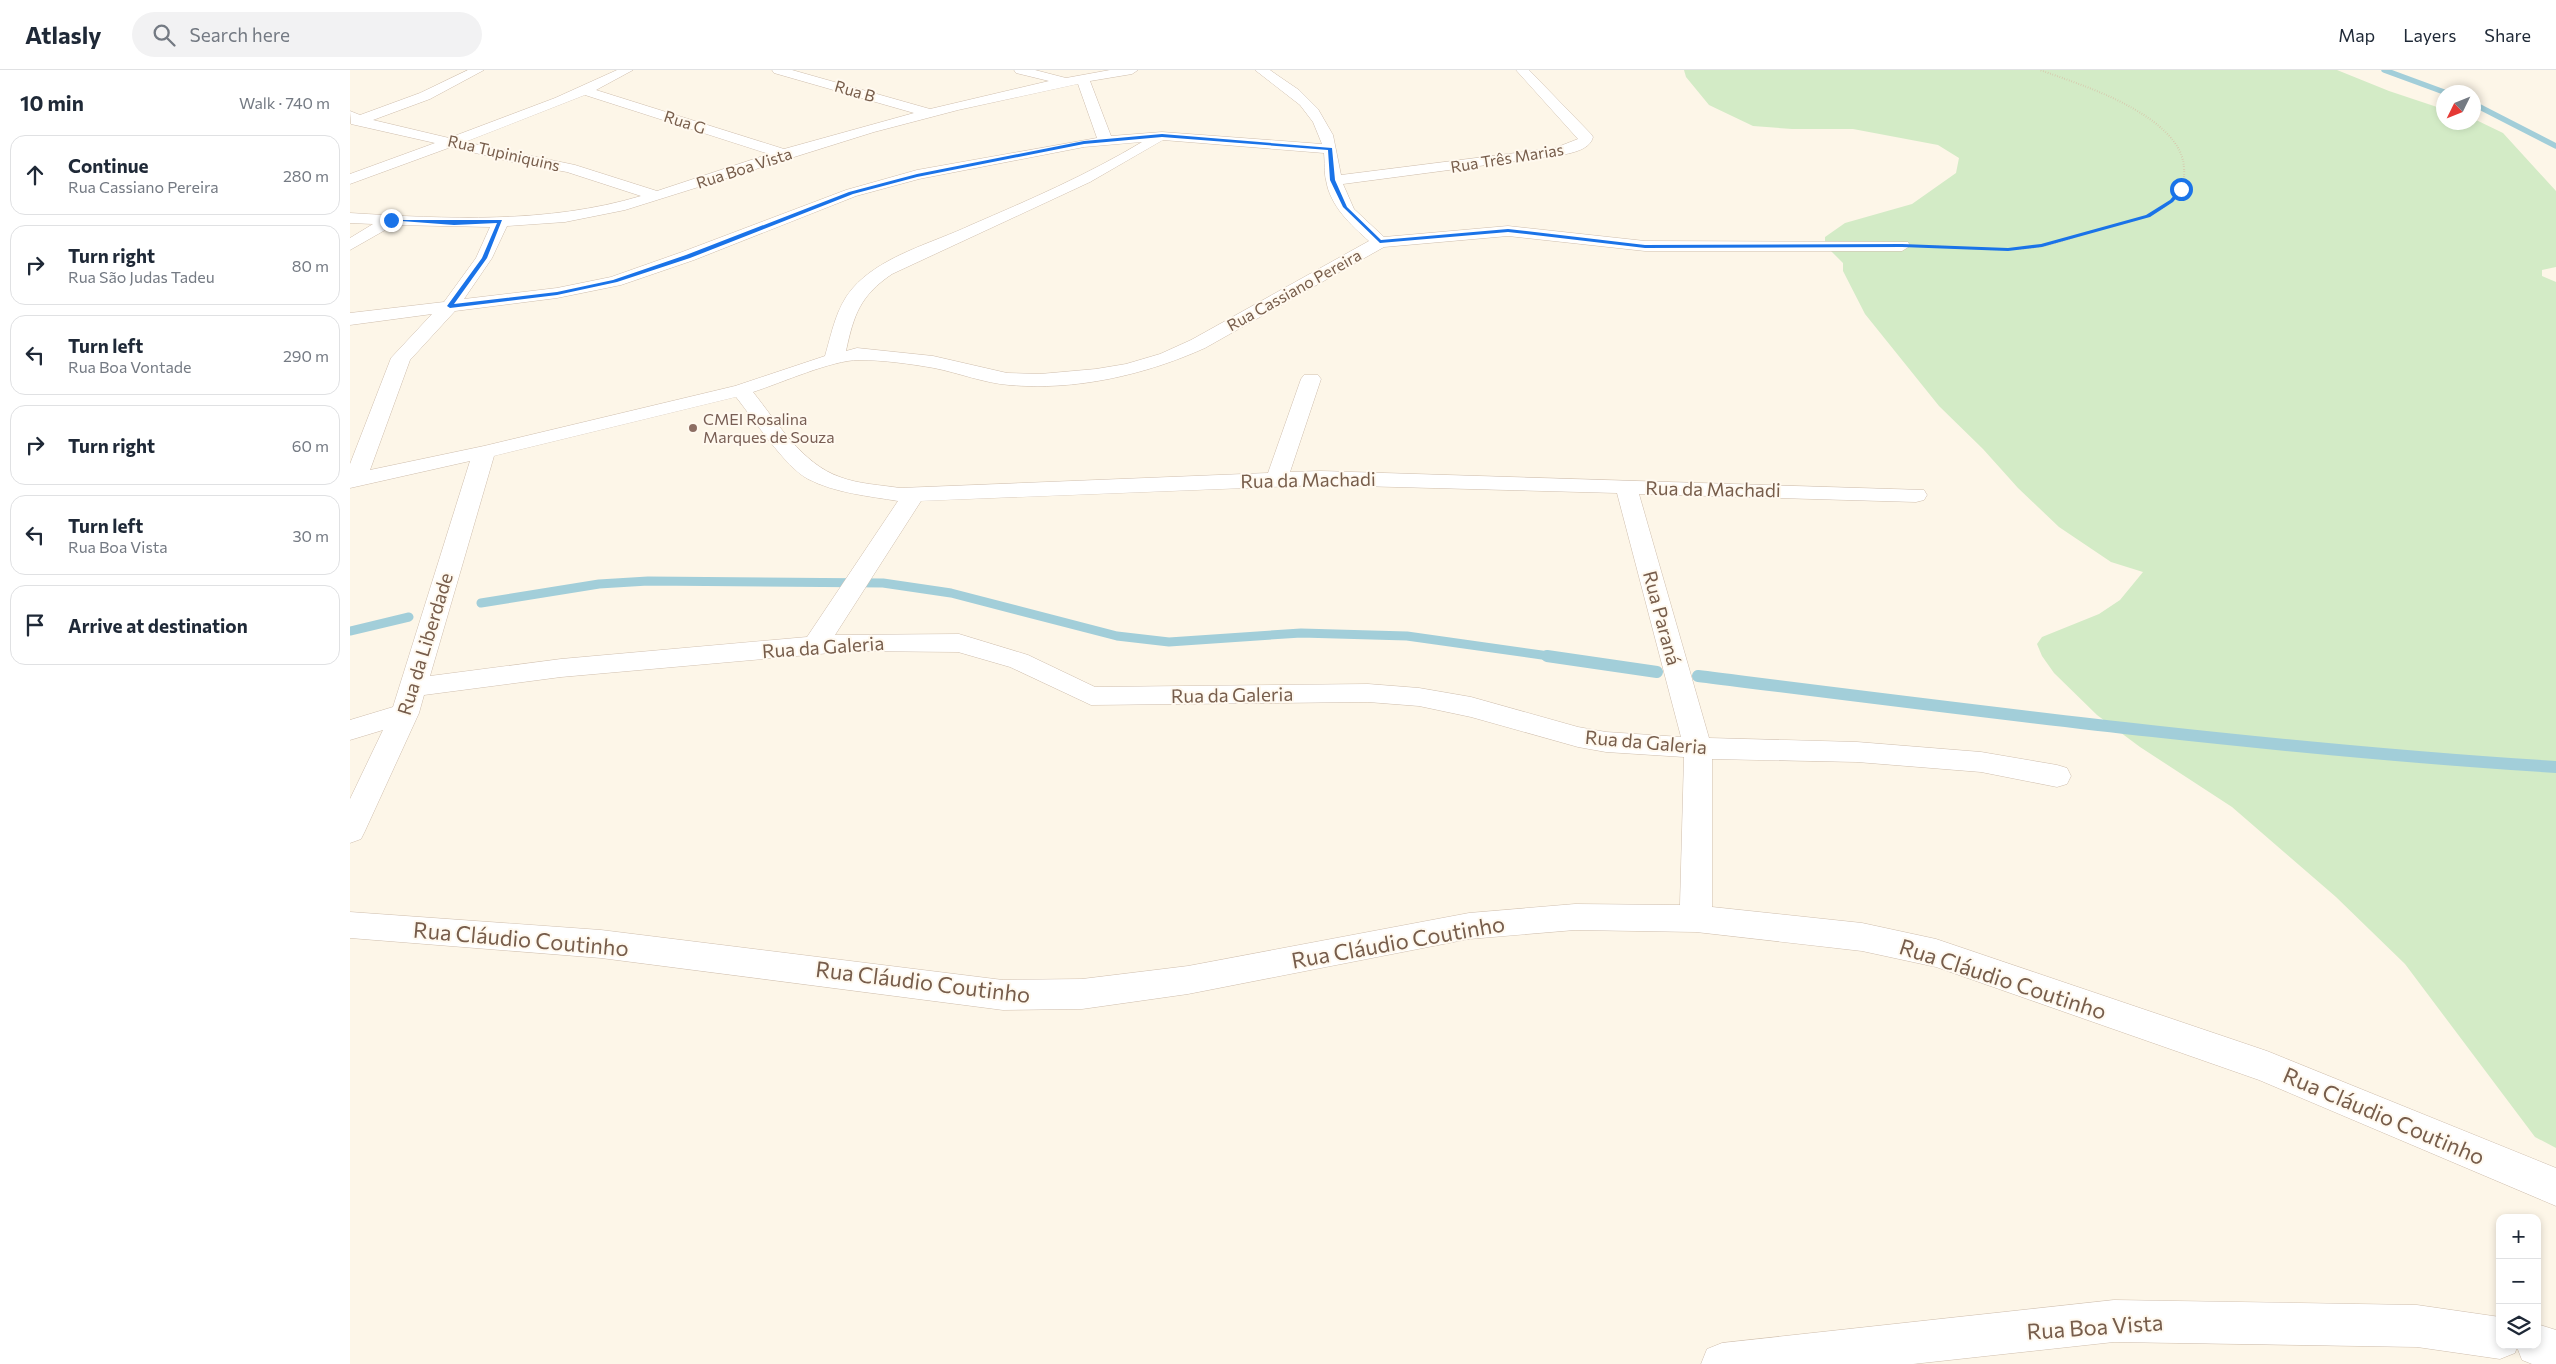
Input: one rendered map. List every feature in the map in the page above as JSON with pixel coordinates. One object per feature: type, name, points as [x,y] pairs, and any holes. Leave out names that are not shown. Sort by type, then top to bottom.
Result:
[{"type":"street","points":[[353,119],[425,96],[478,70]]},
{"type":"street","points":[[350,179],[450,141],[524,117],[586,91],[627,70]]},
{"type":"street","name":"Rua B","points":[[778,70],[931,113]]},
{"type":"street","points":[[1020,70],[1064,82]]},
{"type":"street","name":"Rua Boa Vista","points":[[350,218],[454,223],[588,213],[656,196],[784,154],[931,113],[1082,78],[1132,70]]},
{"type":"street","points":[[1261,70],[1287,86],[1306,102],[1325,131],[1330,149],[1332,180],[1345,207],[1380,242]]},
{"type":"street","name":"Rua Três Marias","points":[[1332,180],[1408,173],[1484,162],[1578,146],[1585,141],[1586,137],[1522,70]]},
{"type":"street","points":[[1082,78],[1105,140]]},
{"type":"street","name":"Rua G","points":[[586,91],[784,154]]},
{"type":"street","name":"Rua Tupiniquins","points":[[353,119],[450,141],[512,158],[570,168],[656,196]]},
{"type":"street","points":[[350,318],[557,293],[615,281],[679,260],[851,193],[917,176],[1105,140],[1162,136],[1330,149]]},
{"type":"street","points":[[834,359],[849,306],[864,286],[903,263],[1057,193],[1135,153],[1162,136]]},
{"type":"street","points":[[350,245],[391,220]]},
{"type":"street","points":[[352,481],[401,358],[450,306],[484,258],[500,221]]},
{"type":"street","name":"Rua Cassiano Pereira","points":[[741,390],[834,359],[857,354],[933,362],[1022,380],[1096,375],[1129,369],[1167,358],[1198,344],[1380,242],[1508,231],[1645,246],[1902,246]]},
{"type":"street","points":[[1277,480],[1310,379]]},
{"type":"street","points":[[352,481],[484,452],[741,390]]},
{"type":"street","name":"Rua da Machadi","points":[[741,390],[785,446],[813,473],[836,483],[883,493],[913,495],[1345,478],[1916,495]]},
{"type":"street","name":"Rua da Liberdade","points":[[350,831],[405,713],[484,452]]},
{"type":"street","name":"Rua Paraná","points":[[1626,487],[1698,748],[1696,919]]},
{"type":"street","points":[[815,646],[913,495]]},
{"type":"street","name":"Rua da Galeria","points":[[413,687],[561,668],[853,642],[959,643],[1019,661],[1091,696],[1368,692],[1419,697],[1471,707],[1578,737],[1606,742],[1698,748],[1857,752],[1981,762],[2057,776]]},
{"type":"street","points":[[350,730],[405,713]]},
{"type":"street","name":"Rua Cláudio Coutinho","points":[[350,925],[601,944],[1003,995],[1042,996],[1188,980],[1469,926],[1575,917],[1696,919],[1862,937],[1936,953],[2267,1066],[2556,1187]]},
{"type":"street","name":"Rua Boa Vista","points":[[1722,1364],[2114,1321],[2418,1326],[2496,1337]]},
{"type":"street","points":[[2541,1346],[2556,1350]]},
{"type":"path","points":[[1902,246],[2008,249],[2042,246],[2148,216],[2171,201],[2181,189],[2187,163],[2177,142],[2156,124],[2092,90],[2040,70]]},
{"type":"green space","points":[[1684,70],[2337,70],[2389,91],[2436,107],[2436,130],[2481,130],[2481,122],[2503,133],[2556,191],[2556,267],[2542,270],[2542,276],[2556,282],[2556,1148],[2535,1137],[2405,964],[2336,897],[2232,807],[2140,747],[2097,715],[2054,673],[2042,656],[2037,644],[2042,637],[2099,614],[2120,600],[2143,572],[2111,562],[2059,527],[2018,488],[1983,449],[1939,406],[1865,314],[1843,271],[1843,263],[1825,245],[1825,237],[1845,223],[1912,204],[1956,173],[1959,158],[1938,145],[1853,129],[1792,129],[1753,126],[1709,105],[1686,77]]},
{"type":"waterway","points":[[2384,70],[2436,89]]},
{"type":"waterway","points":[[2481,108],[2556,146]]},
{"type":"waterway","points":[[481,603],[599,584],[648,581],[883,583],[951,593],[1117,636],[1169,642],[1301,633],[1407,636],[1556,657]]},
{"type":"waterway","points":[[350,631],[409,617]]},
{"type":"waterway","points":[[1547,656],[1657,672]]},
{"type":"waterway","points":[[1698,676],[2019,716],[2234,740],[2556,767]]},
{"type":"place","name":"CMEI Rosalina Marques de Souza","points":[[693,428]]},
{"type":"route","points":[[391,220],[454,223],[500,221],[484,258],[450,306],[557,293],[615,281],[688,256],[764,225],[851,193],[917,176],[1084,143],[1162,136],[1330,149],[1332,180],[1345,207],[1380,242],[1508,231],[1608,243],[1666,247],[1902,246],[2027,248],[2042,246],[2148,216],[2161,210],[2181,189]]}]
